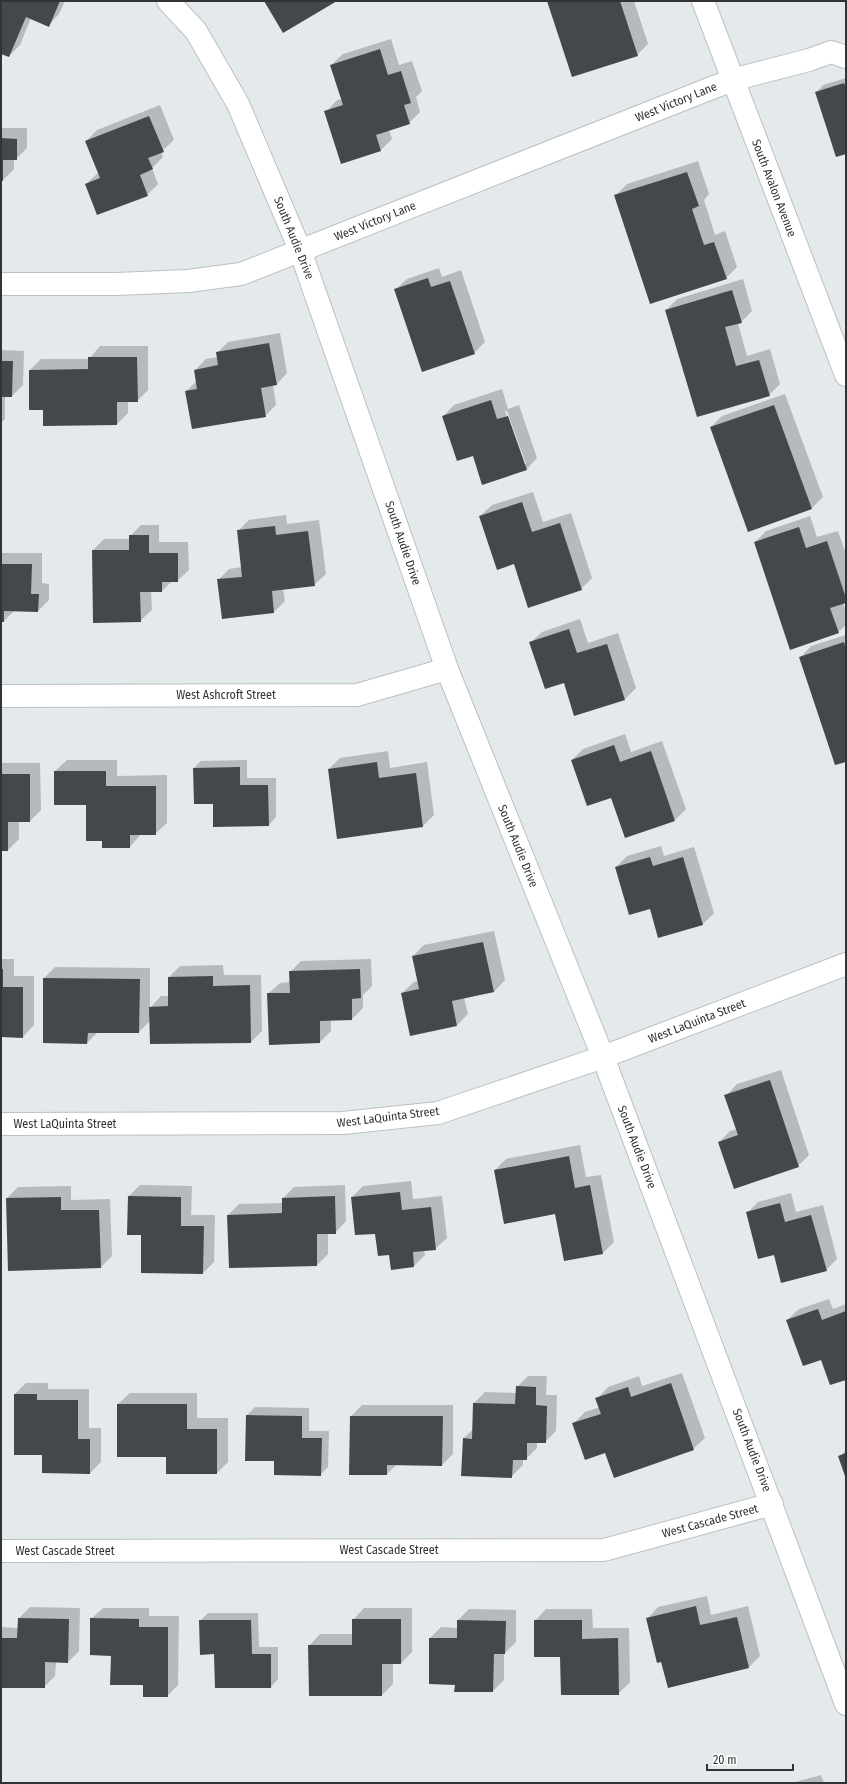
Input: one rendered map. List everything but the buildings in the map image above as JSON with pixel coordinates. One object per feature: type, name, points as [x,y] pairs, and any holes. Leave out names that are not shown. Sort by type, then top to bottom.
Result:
[{"type":"street","name":"South Audie Drive","points":[[168,1],[196,31],[238,104],[300,250],[447,669],[603,1057],[846,1704]]},
{"type":"street","name":"South Avalon Avenue","points":[[703,1],[846,375]]},
{"type":"street","name":"West Victory Lane","points":[[1,284],[116,284],[188,281],[241,274],[732,80],[809,60],[831,52],[846,57]]},
{"type":"street","name":"West Ashcroft Street","points":[[1,696],[357,695],[447,669]]},
{"type":"street","name":"West LaQuinta Street","points":[[1,1124],[343,1123],[438,1112],[603,1057],[846,964]]},
{"type":"street","name":"West Cascade Street","points":[[1,1551],[604,1550],[772,1504]]}]
